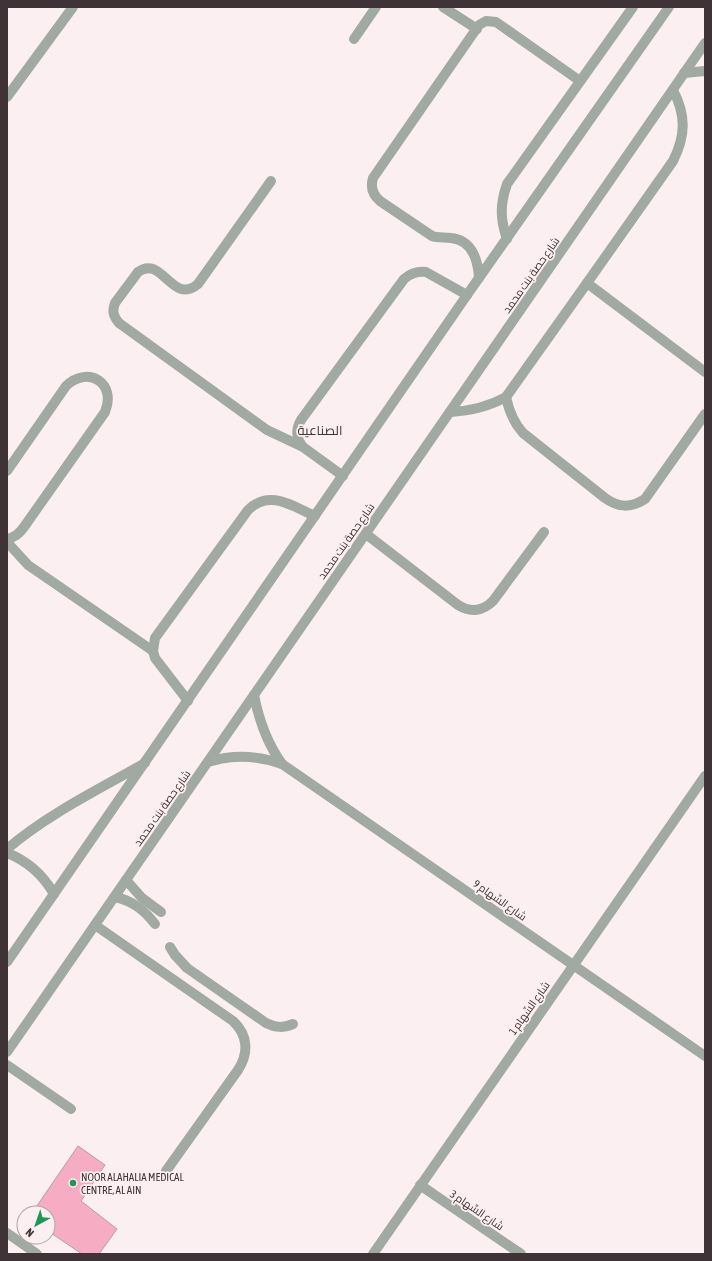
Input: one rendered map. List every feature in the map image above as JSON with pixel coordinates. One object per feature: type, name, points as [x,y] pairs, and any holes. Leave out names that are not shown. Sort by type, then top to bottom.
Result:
[{"type":"street","points":[[7,97],[73,7]]},
{"type":"street","points":[[354,39],[376,7]]},
{"type":"street","points":[[443,7],[476,29]]},
{"type":"street","points":[[507,239],[501,215],[502,202],[507,184],[633,7]]},
{"type":"street","points":[[8,958],[145,763],[467,294],[507,239],[668,7]]},
{"type":"street","points":[[479,278],[476,259],[472,250],[467,245],[455,238],[437,237],[426,233],[376,198],[372,184],[373,178],[476,29],[486,21],[496,22],[580,81]]},
{"type":"street","name":"شارع حصة بنت محمد","points":[[7,1052],[705,43]]},
{"type":"street","points":[[684,73],[705,71]]},
{"type":"street","points":[[450,412],[466,412],[481,408],[506,397],[673,161],[682,138],[682,113],[679,101],[673,90]]},
{"type":"street","points":[[271,181],[194,288],[189,290],[177,288],[156,270],[148,267],[143,268],[138,272],[115,303],[113,308],[114,314],[119,323],[267,430],[303,447],[343,476]]},
{"type":"street","points":[[303,447],[297,437],[298,425],[404,278],[414,273],[426,272],[467,294]]},
{"type":"street","points":[[587,284],[705,372]]},
{"type":"street","points":[[7,471],[69,383],[79,377],[87,376],[95,378],[102,383],[107,389],[109,397],[105,412],[19,534],[7,540],[28,565],[153,651]]},
{"type":"street","points":[[506,397],[508,408],[513,419],[523,433],[605,498],[618,506],[632,506],[645,499],[705,414]]},
{"type":"street","points":[[188,700],[158,663],[153,651],[155,638],[248,510],[254,504],[262,500],[278,500],[315,516]]},
{"type":"street","points":[[366,534],[458,605],[463,608],[475,610],[482,609],[493,601],[544,532]]},
{"type":"street","name":"شارع السِّهام 9","points":[[254,695],[257,710],[267,738],[282,764]]},
{"type":"street","name":"شارع السِّهام 9","points":[[208,762],[220,758],[245,756],[270,760],[282,764],[705,1056]]},
{"type":"street","points":[[7,848],[45,820],[145,763]]},
{"type":"street","name":"شارع السِّهام 1","points":[[373,1254],[705,776]]},
{"type":"street","points":[[7,853],[28,863],[47,882],[54,894]]},
{"type":"street","points":[[126,880],[142,898],[161,912]]},
{"type":"street","points":[[115,897],[124,899],[138,906],[155,924]]},
{"type":"street","points":[[95,925],[233,1021],[239,1026],[245,1040],[246,1048],[242,1063],[166,1170]]},
{"type":"street","points":[[170,947],[187,968],[266,1022],[279,1028],[294,1024]]},
{"type":"street","points":[[7,1065],[71,1109]]},
{"type":"street","name":"شارع السِّهام 3","points":[[420,1185],[521,1254]]},
{"type":"street","points":[[7,1233],[37,1254]]},
{"type":"building","name":"NOOR ALAHALIA MEDICAL CENTRE, AL AIN","points":[[78,1146],[105,1165],[81,1201],[117,1229],[99,1254],[82,1254],[56,1236],[56,1205],[37,1205]]},
{"type":"place","name":"NOOR ALAHALIA MEDICAL CENTRE, AL AIN","points":[[73,1183]]},
{"type":"district","name":"الصناعية","points":[[320,430]]}]
